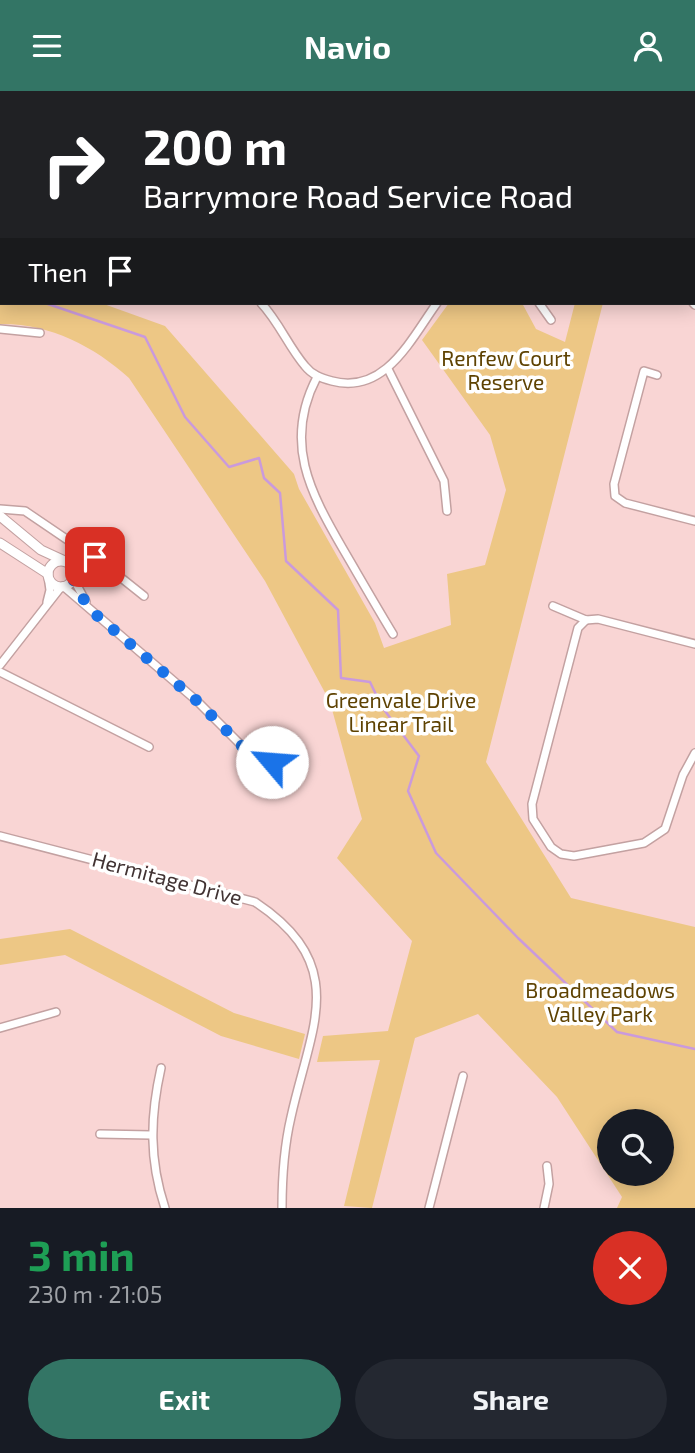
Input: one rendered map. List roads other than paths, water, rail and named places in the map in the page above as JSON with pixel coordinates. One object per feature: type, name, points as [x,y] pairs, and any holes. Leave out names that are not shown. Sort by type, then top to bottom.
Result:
[{"type":"street","points":[[263,305],[278,321],[304,366],[317,377],[341,383],[367,383],[388,369],[436,305]]},
{"type":"street","points":[[540,305],[551,320]]},
{"type":"street","points":[[0,329],[40,333]]},
{"type":"street","points":[[388,369],[444,481],[447,511]]},
{"type":"street","points":[[657,375],[641,369],[614,484],[615,496],[625,503],[695,521]]},
{"type":"street","points":[[317,377],[306,398],[300,442],[304,470],[315,500],[393,634]]},
{"type":"street","points":[[0,509],[25,511],[78,547],[81,553],[75,573],[46,603],[0,665]]},
{"type":"street","points":[[0,516],[41,550],[67,562],[75,573],[79,593],[94,613]]},
{"type":"street","points":[[0,543],[48,575],[53,584],[62,586],[94,613],[197,701],[251,755],[272,762]]},
{"type":"street","points":[[81,553],[95,557],[144,596]]},
{"type":"street","points":[[46,603],[50,590],[48,575],[56,562],[67,562]]},
{"type":"street","points":[[553,606],[586,620],[598,619],[695,644]]},
{"type":"street","points":[[586,620],[578,628],[532,804],[533,819],[551,847],[561,854],[574,856],[644,842],[658,836],[666,829],[683,775],[695,753]]},
{"type":"street","points":[[0,672],[149,747]]},
{"type":"street","name":"Hermitage Drive","points":[[0,837],[254,902],[281,920],[302,945],[314,976],[317,1010],[290,1118],[282,1168],[282,1208]]},
{"type":"street","points":[[0,1028],[56,1012]]},
{"type":"street","points":[[162,1068],[151,1135],[155,1169],[165,1208]]},
{"type":"street","points":[[429,1208],[463,1076]]},
{"type":"street","points":[[100,1134],[151,1135]]},
{"type":"street","points":[[544,1208],[550,1184],[547,1166]]},
{"type":"waterway","points":[[51,305],[145,337],[185,417],[229,467],[259,458],[264,478],[280,493],[286,561],[338,610],[341,678],[370,682],[382,707],[419,756],[408,791],[436,853],[518,938],[617,1032],[695,1049]]},
{"type":"park label","name":"Renfew Court Reserve","points":[[506,371]]},
{"type":"park label","name":"Greenvale Drive Linear Trail","points":[[401,713]]},
{"type":"park label","name":"Broadmeadows Valley Park","points":[[600,1003]]}]
